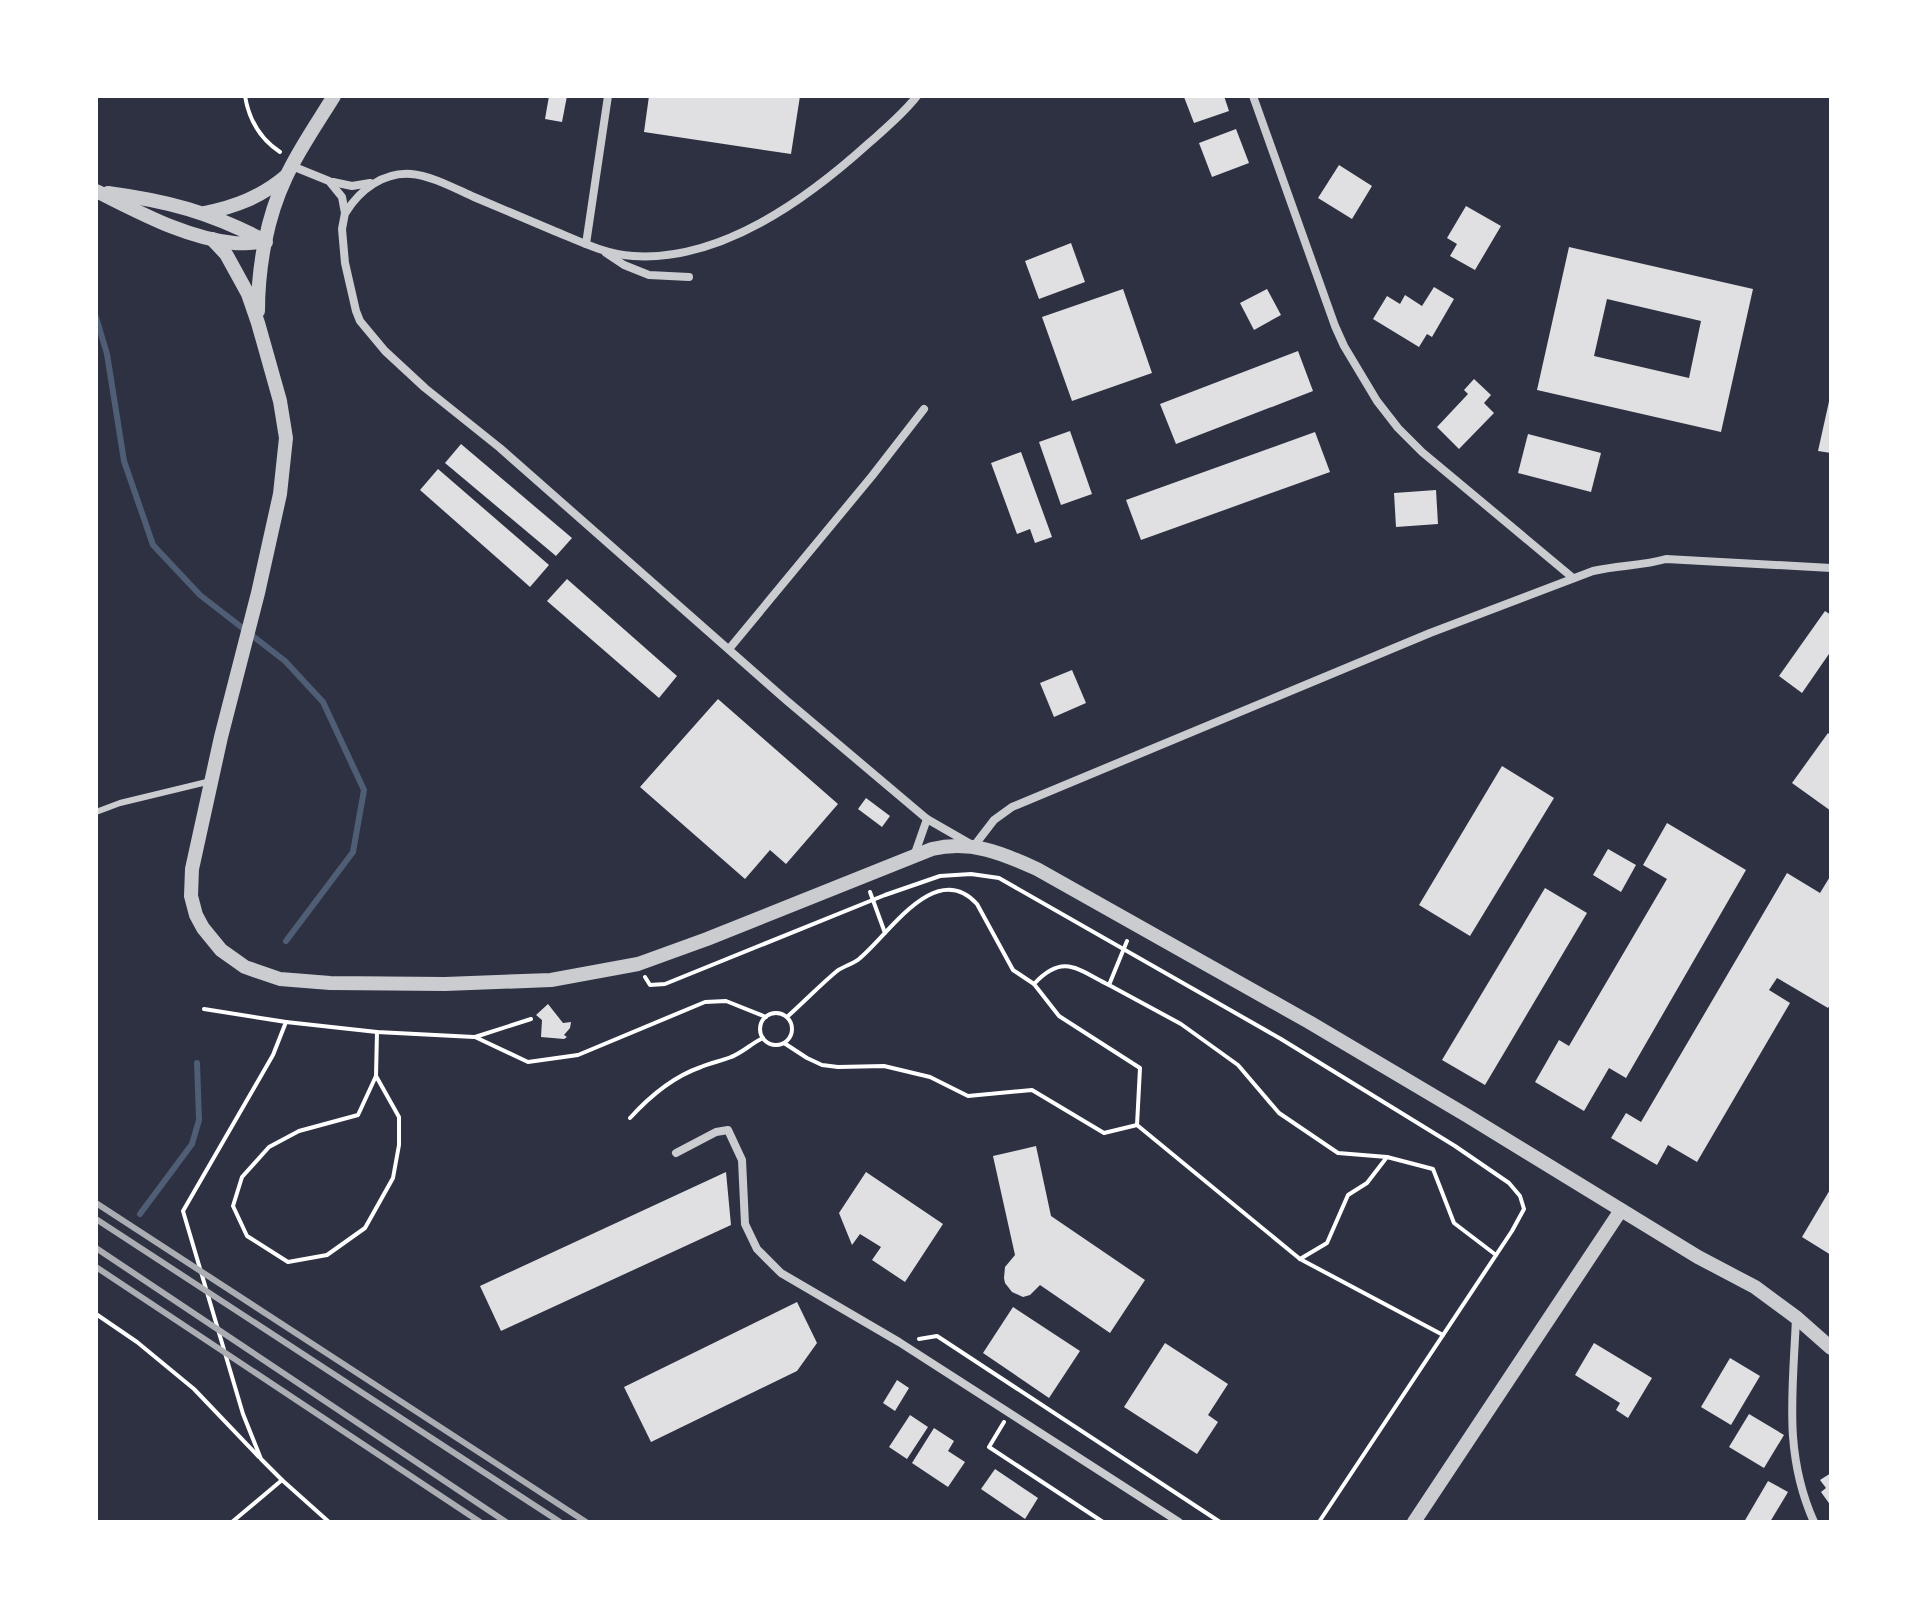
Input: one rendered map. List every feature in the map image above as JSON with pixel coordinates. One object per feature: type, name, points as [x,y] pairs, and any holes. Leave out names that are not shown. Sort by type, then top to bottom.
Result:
[{"type":"street","points":[[258,323],[260,278],[274,209],[292,166],[334,96]]},
{"type":"street","points":[[586,244],[608,96]]},
{"type":"street","points":[[602,251],[662,257],[724,239],[765,221],[851,159],[917,96]]},
{"type":"street","points":[[1253,96],[1335,326],[1377,401],[1422,452],[1573,578]]},
{"type":"street","points":[[292,166],[329,181],[352,186],[401,174],[416,174],[586,244],[649,275],[689,277]]},
{"type":"street","points":[[204,213],[248,201],[273,187],[292,166]]},
{"type":"street","points":[[329,181],[342,197],[345,263],[356,311],[366,330],[385,351],[927,819],[974,846]]},
{"type":"street","points":[[345,213],[358,196],[379,181]]},
{"type":"street","points":[[96,191],[154,199],[204,213],[266,242],[238,243],[212,239],[155,219],[96,191]]},
{"type":"street","points":[[212,239],[226,254],[248,294],[280,401],[286,450],[280,494],[258,593],[221,737],[192,869],[191,896],[198,920],[208,936],[235,961],[280,979],[330,983],[445,984],[551,980],[638,964],[914,856],[944,846],[974,846],[1001,853],[1037,869],[1309,1022],[1698,1257],[1755,1287],[1831,1348]]},
{"type":"street","points":[[729,649],[924,409]]},
{"type":"street","points":[[974,846],[994,820],[1012,807],[1430,633],[1593,571],[1647,565],[1666,559],[1831,568]]},
{"type":"street","points":[[914,856],[927,819]]},
{"type":"street","points":[[676,1153],[716,1132],[728,1130],[742,1160],[745,1224],[757,1249],[781,1273],[899,1342],[1179,1522]]},
{"type":"street","points":[[1414,1522],[1621,1210]]},
{"type":"street","points":[[1797,1318],[1792,1429],[1797,1478],[1814,1522]]},
{"type":"lane","points":[[96,812],[120,803],[211,781]]},
{"type":"path","points":[[245,96],[247,107],[263,139],[292,166]]},
{"type":"path","points":[[638,964],[650,985],[665,984],[940,876],[971,874],[999,878],[1281,1039],[1455,1146],[1509,1183],[1520,1196],[1524,1209],[1319,1522]]},
{"type":"path","points":[[787,1017],[840,969],[857,961],[912,906],[929,895],[948,891],[963,893],[977,904],[1013,970],[1034,984],[1059,1016],[1140,1068],[1137,1125]]},
{"type":"path","points":[[870,892],[885,933]]},
{"type":"path","points":[[1109,985],[1127,941]]},
{"type":"path","points":[[1034,984],[1055,967],[1065,965],[1076,968],[1181,1024],[1227,1056],[1279,1113],[1338,1153],[1387,1157],[1433,1169],[1454,1223],[1496,1255]]},
{"type":"path","points":[[475,1037],[528,1062],[578,1055],[705,1002],[726,1001],[766,1017]]},
{"type":"path","points":[[204,1009],[377,1032],[475,1037],[531,1019]]},
{"type":"path","points":[[776,1013],[787,1017],[793,1031],[790,1038],[773,1045],[763,1038],[761,1027],[766,1017],[776,1013]]},
{"type":"path","points":[[261,1459],[243,1414],[183,1211],[273,1055],[286,1022]]},
{"type":"path","points":[[376,1076],[399,1117],[399,1145],[393,1178],[365,1228],[327,1255],[288,1262],[247,1236],[233,1206],[242,1177],[269,1147],[299,1131],[358,1115],[376,1076],[377,1032]]},
{"type":"path","points":[[630,1118],[648,1099],[679,1076],[734,1056],[763,1038]]},
{"type":"path","points":[[784,1043],[822,1065],[884,1066],[930,1077],[968,1096],[1032,1090],[1104,1133],[1137,1125]]},
{"type":"path","points":[[1137,1125],[1300,1259],[1443,1335]]},
{"type":"path","points":[[1300,1259],[1327,1243],[1348,1195],[1367,1183],[1387,1157]]},
{"type":"path","points":[[96,1314],[137,1342],[194,1389],[282,1480],[329,1522]]},
{"type":"path","points":[[899,1342],[937,1336],[1220,1522]]},
{"type":"path","points":[[1010,1413],[989,1447],[1103,1522]]},
{"type":"path","points":[[232,1522],[282,1480]]},
{"type":"building","points":[[549,96],[567,96],[562,122],[545,119]]},
{"type":"building","points":[[649,96],[800,96],[791,154],[644,132]]},
{"type":"building","points":[[1224,96],[1229,111],[1194,123],[1184,97]]},
{"type":"building","points":[[1236,129],[1249,163],[1212,177],[1199,143]]},
{"type":"building","points":[[1339,165],[1372,186],[1352,219],[1318,198]]},
{"type":"building","points":[[1466,206],[1501,226],[1475,270],[1450,256],[1457,244],[1447,238]]},
{"type":"building","points":[[1071,243],[1085,282],[1039,299],[1025,261]]},
{"type":"building","points":[[1569,247],[1753,289],[1721,432],[1537,390]],"holes":[[[1607,299],[1701,321],[1689,378],[1594,356]]]},
{"type":"building","points":[[1434,287],[1454,299],[1432,337],[1427,334],[1419,347],[1373,319],[1387,296],[1400,304],[1405,295],[1422,306]]},
{"type":"building","points":[[1123,289],[1152,373],[1072,401],[1042,317]]},
{"type":"building","points":[[1267,289],[1281,315],[1254,330],[1240,303]]},
{"type":"building","points":[[1298,351],[1313,391],[1176,444],[1160,404]]},
{"type":"building","points":[[1474,379],[1491,395],[1484,403],[1494,413],[1459,449],[1437,427],[1468,394],[1464,390]]},
{"type":"building","points":[[1831,397],[1831,453],[1818,451]]},
{"type":"building","points":[[1070,431],[1092,494],[1061,505],[1039,442]]},
{"type":"building","points":[[1315,432],[1330,472],[1141,540],[1126,500]]},
{"type":"building","points":[[1528,434],[1601,453],[1591,492],[1518,473]]},
{"type":"building","points":[[461,444],[572,538],[556,556],[445,463]]},
{"type":"building","points":[[1021,452],[1052,537],[1035,543],[1030,529],[1017,534],[991,463]]},
{"type":"building","points":[[438,469],[549,565],[530,587],[420,490]]},
{"type":"building","points":[[1436,490],[1438,524],[1396,527],[1394,493]]},
{"type":"building","points":[[567,579],[677,676],[659,698],[547,601]]},
{"type":"building","points":[[1825,611],[1831,615],[1831,651],[1802,693],[1779,676]]},
{"type":"building","points":[[1072,670],[1086,703],[1054,717],[1040,683]]},
{"type":"building","points":[[718,699],[838,804],[786,864],[770,850],[745,879],[640,787]]},
{"type":"building","points":[[1828,733],[1831,736],[1831,811],[1792,783]]},
{"type":"building","points":[[1502,766],[1554,798],[1470,936],[1419,905]]},
{"type":"building","points":[[866,798],[890,816],[882,827],[858,809]]},
{"type":"building","points":[[1667,823],[1746,870],[1626,1078],[1609,1068],[1584,1111],[1535,1082],[1559,1040],[1569,1046],[1667,879],[1643,865]]},
{"type":"building","points":[[1608,849],[1636,865],[1621,892],[1593,875]]},
{"type":"building","points":[[1787,873],[1820,893],[1831,875],[1831,1003],[1828,1008],[1777,978],[1769,990],[1790,1003],[1697,1162],[1668,1145],[1657,1165],[1611,1138],[1626,1113],[1641,1122]]},
{"type":"building","points":[[1545,888],[1587,913],[1485,1085],[1442,1060]]},
{"type":"building","points":[[548,1004],[563,1023],[571,1022],[564,1039],[541,1037],[542,1020],[536,1015]]},
{"type":"building","points":[[1036,1146],[1051,1216],[1145,1280],[1110,1333],[1040,1285],[1030,1295],[1023,1297],[1012,1292],[1005,1283],[1005,1267],[1015,1255],[993,1156]]},
{"type":"building","points":[[726,1172],[731,1225],[501,1331],[480,1286]]},
{"type":"building","points":[[866,1172],[943,1224],[905,1282],[872,1260],[881,1247],[860,1234],[852,1245],[839,1213]]},
{"type":"building","points":[[1831,1188],[1831,1255],[1802,1237]]},
{"type":"building","points":[[797,1302],[817,1343],[797,1371],[651,1442],[624,1387]]},
{"type":"building","points":[[1013,1307],[1080,1351],[1049,1398],[983,1353]]},
{"type":"building","points":[[1165,1343],[1228,1384],[1208,1415],[1218,1422],[1197,1454],[1124,1407]]},
{"type":"building","points":[[1594,1343],[1652,1378],[1628,1418],[1616,1410],[1620,1403],[1575,1375]]},
{"type":"building","points":[[1730,1358],[1760,1376],[1731,1425],[1701,1407]]},
{"type":"building","points":[[897,1380],[909,1388],[895,1411],[883,1403]]},
{"type":"building","points":[[1749,1414],[1784,1435],[1764,1468],[1729,1447]]},
{"type":"building","points":[[910,1415],[928,1427],[907,1459],[889,1447]]},
{"type":"building","points":[[934,1428],[954,1441],[948,1451],[965,1462],[948,1487],[912,1463]]},
{"type":"building","points":[[995,1469],[1038,1498],[1025,1519],[981,1489]]},
{"type":"building","points":[[1831,1473],[1831,1506],[1821,1492],[1826,1488],[1820,1480]]},
{"type":"building","points":[[1768,1481],[1788,1492],[1770,1522],[1744,1522]]},
{"type":"waterway","points":[[96,317],[107,354],[124,461],[153,545],[200,595],[285,661],[323,702],[364,790],[353,852],[286,941]]},
{"type":"waterway","points":[[140,1214],[192,1144],[199,1120],[197,1063]]},
{"type":"railway","points":[[96,1203],[586,1522]]},
{"type":"railway","points":[[96,1219],[560,1522]]},
{"type":"railway","points":[[96,1248],[506,1522]]},
{"type":"railway","points":[[96,1267],[480,1522]]}]
